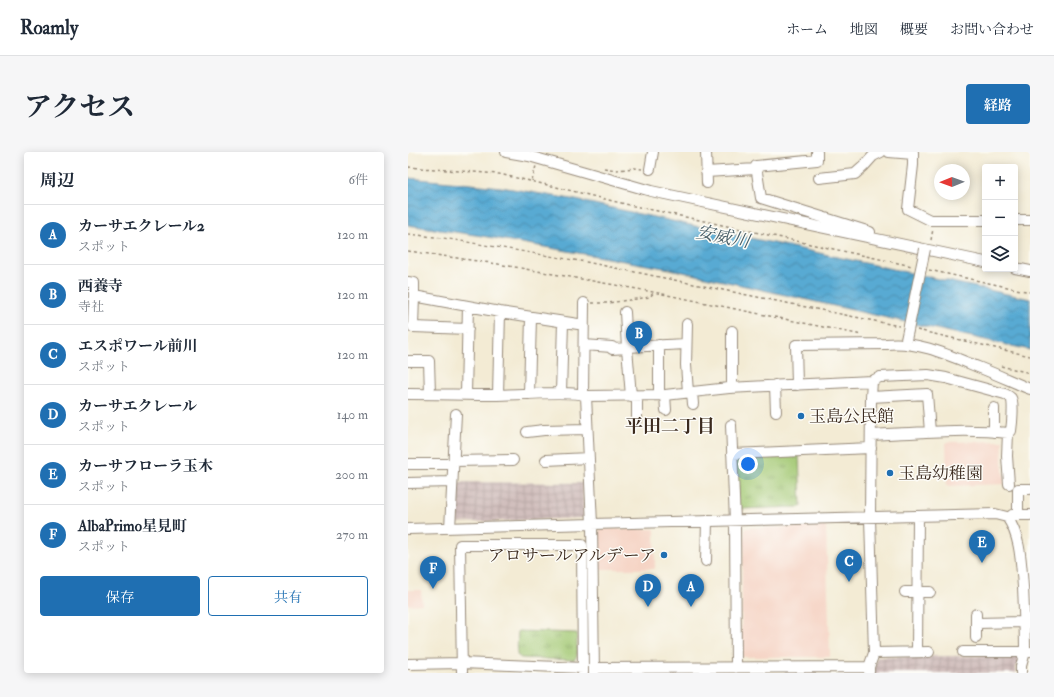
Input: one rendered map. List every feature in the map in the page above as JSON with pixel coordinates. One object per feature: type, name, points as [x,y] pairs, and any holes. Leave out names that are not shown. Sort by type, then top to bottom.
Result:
[{"type":"street","points":[[506,152],[533,156],[651,191],[982,261]]},
{"type":"street","points":[[650,169],[654,152]]},
{"type":"street","points":[[706,152],[707,183]]},
{"type":"street","points":[[706,172],[756,169],[756,166],[817,160],[817,152]]},
{"type":"street","points":[[819,178],[855,174],[873,156],[881,152]]},
{"type":"street","points":[[889,152],[913,153],[908,209],[930,220],[982,220]]},
{"type":"street","points":[[756,169],[761,198],[872,232],[881,240]]},
{"type":"street","points":[[1018,220],[1030,220]]},
{"type":"street","points":[[906,342],[927,250]]},
{"type":"street","points":[[1018,269],[1030,271]]},
{"type":"street","points":[[408,282],[414,283],[411,327],[468,330]]},
{"type":"street","points":[[414,296],[500,312],[578,324]]},
{"type":"street","points":[[584,303],[584,395],[592,524],[594,670],[736,668],[869,670],[874,653],[870,518],[872,381]]},
{"type":"street","points":[[466,394],[468,306]]},
{"type":"street","points":[[498,395],[500,312]]},
{"type":"street","points":[[625,312],[627,348],[637,420]]},
{"type":"street","points":[[529,394],[531,317]]},
{"type":"street","points":[[561,393],[563,322]]},
{"type":"street","points":[[687,324],[686,365],[693,404]]},
{"type":"street","points":[[732,331],[732,388]]},
{"type":"street","points":[[797,385],[796,345],[906,342],[945,353],[1030,389]]},
{"type":"street","points":[[584,345],[612,346],[612,349],[686,344]]},
{"type":"street","points":[[659,345],[662,395],[666,410]]},
{"type":"street","points":[[408,361],[429,361],[430,394]]},
{"type":"street","points":[[408,394],[498,395],[561,393],[634,396],[662,395],[775,385],[872,381],[880,377],[928,375],[946,378],[1005,394],[1011,398],[1012,424],[1011,431],[1008,433],[1007,456],[1008,484]]},
{"type":"street","points":[[775,385],[776,412]]},
{"type":"street","points":[[871,397],[927,394],[930,432]]},
{"type":"street","points":[[994,408],[994,432]]},
{"type":"street","points":[[450,528],[456,414]]},
{"type":"street","points":[[731,425],[736,521],[736,668]]},
{"type":"street","points":[[527,432],[587,429]]},
{"type":"street","points":[[871,434],[930,432],[1008,433]]},
{"type":"street","points":[[732,454],[871,448]]},
{"type":"street","points":[[546,460],[589,458]]},
{"type":"street","points":[[408,464],[513,460]]},
{"type":"street","points":[[408,483],[452,482]]},
{"type":"street","points":[[1018,514],[1018,489],[1030,489]]},
{"type":"street","points":[[408,529],[995,514],[1007,517],[1012,524],[1021,554],[1027,620],[1027,652],[1021,666],[1021,673]]},
{"type":"street","points":[[1007,517],[1013,514],[1030,514]]},
{"type":"street","points":[[917,652],[918,516]]},
{"type":"street","points":[[706,561],[707,521]]},
{"type":"street","points":[[408,664],[462,668],[583,670],[582,545],[460,545],[462,668]]},
{"type":"street","points":[[905,592],[930,592]]},
{"type":"street","points":[[976,638],[976,618],[1027,620]]},
{"type":"street","points":[[874,653],[929,652]]},
{"type":"street","points":[[963,652],[1027,652]]},
{"type":"path","points":[[532,181],[533,156]]},
{"type":"path","points":[[408,167],[499,174],[625,204],[916,267]]},
{"type":"path","points":[[600,167],[617,170],[635,168],[649,171],[650,169]]},
{"type":"path","points":[[927,250],[935,220]]},
{"type":"path","points":[[408,234],[443,238],[591,264],[904,327]]},
{"type":"path","points":[[408,251],[498,264],[654,292],[862,335]]},
{"type":"path","points":[[923,269],[1030,292]]},
{"type":"path","points":[[584,303],[608,303],[650,297],[654,292]]},
{"type":"path","points":[[911,329],[1030,356]]},
{"type":"shaded area","points":[[1003,441],[1002,462],[1005,484],[947,486],[946,442]]},
{"type":"shaded area","points":[[458,482],[583,483],[584,518],[454,523],[454,507]]},
{"type":"shaded area","points":[[826,526],[830,657],[741,657],[742,573],[745,528]]},
{"type":"shaded area","points":[[601,529],[655,529],[655,569],[597,569],[597,534]]},
{"type":"shaded area","points":[[408,590],[421,590],[422,604],[408,605]]},
{"type":"shaded area","points":[[1018,655],[1019,664],[1016,667],[1016,673],[873,673],[877,657]]},
{"type":"green space","points":[[799,454],[801,507],[737,509],[735,460],[738,456]]},
{"type":"green space","points":[[518,631],[577,633],[577,656],[574,660],[521,658],[517,655]]},
{"type":"water","name":"安威川","points":[[408,178],[501,187],[571,199],[1030,299],[1030,350],[670,269],[482,236],[408,225]]},
{"type":"place","name":"西養寺","points":[[639,354]]},
{"type":"place","name":"玉島公民館","points":[[801,416]]},
{"type":"place","name":"玉島幼稚園","points":[[890,473]]},
{"type":"place","name":"アロサールアルデーア","points":[[664,555]]},
{"type":"place","name":"カーサフローラ玉木","points":[[982,563]]},
{"type":"place","name":"エスポワール前川","points":[[849,582]]},
{"type":"place","name":"AlbaPrimo星見町","points":[[433,589]]},
{"type":"place","name":"カーサエクレール","points":[[648,607]]},
{"type":"place","name":"カーサエクレール2","points":[[691,607]]},
{"type":"district","name":"平田二丁目","points":[[670,426]]}]
